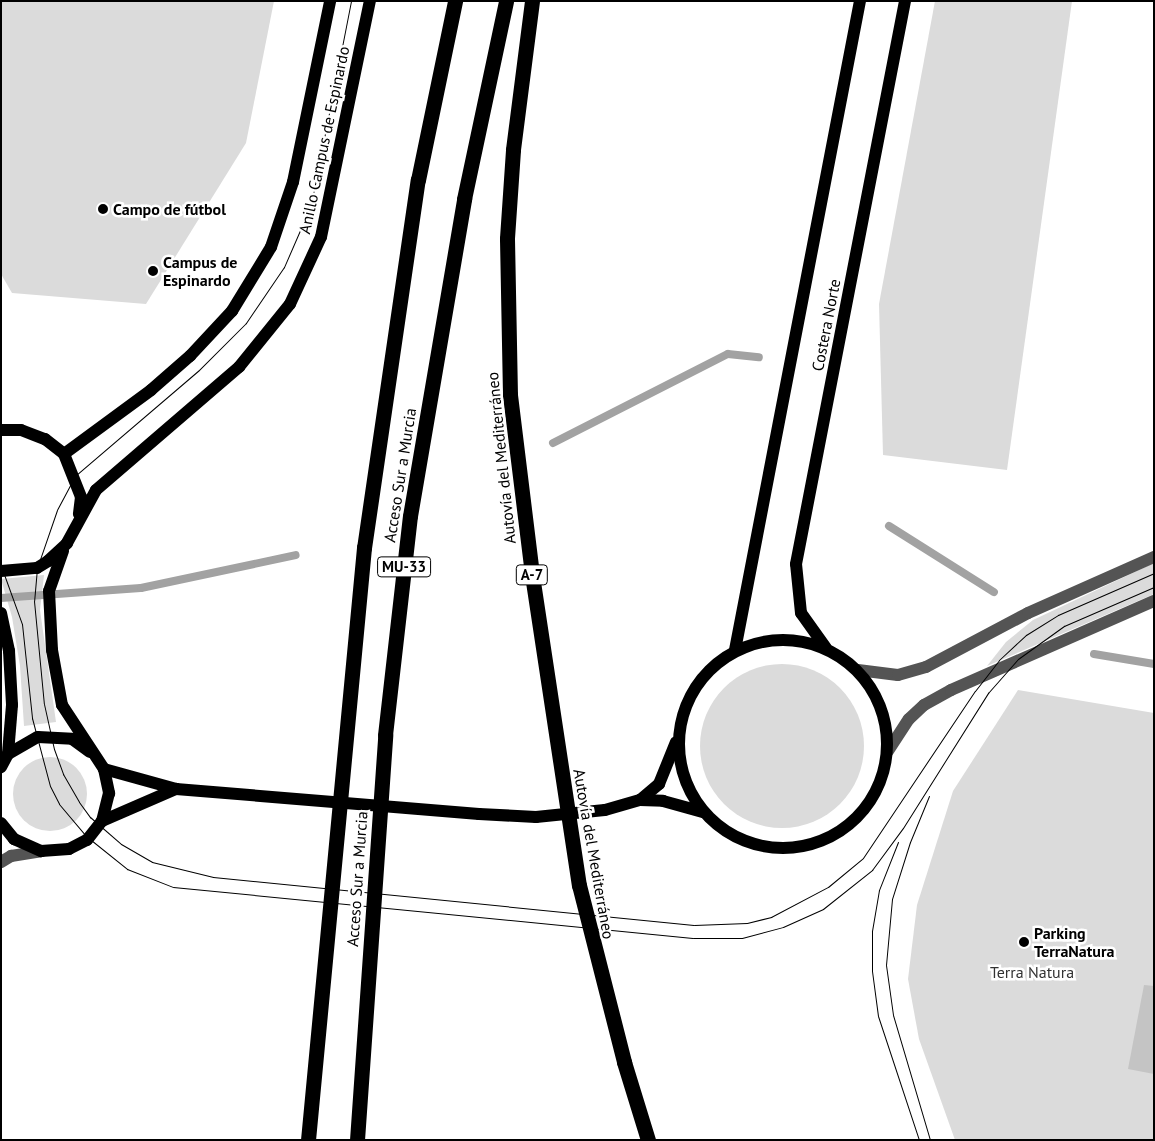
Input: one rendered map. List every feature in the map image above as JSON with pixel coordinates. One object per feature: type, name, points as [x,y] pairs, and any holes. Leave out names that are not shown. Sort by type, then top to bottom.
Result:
[{"type":"highway","points":[[308,1140],[364,548],[418,180],[455,1]]},
{"type":"highway","name":"Acceso Sur a Murcia","points":[[358,1140],[385,735],[410,516],[464,199],[506,1]]},
{"type":"highway","name":"Autovía del Mediterráneo","points":[[532,1],[512,150],[507,239],[510,395],[532,575],[579,885],[621,1054],[648,1140]]},
{"type":"main road","name":"Anillo Campus de Espinardo","points":[[64,454],[151,390],[190,356],[232,311],[271,247],[293,182],[330,1]]},
{"type":"main road","name":"Anillo Campus de Espinardo","points":[[1,571],[37,568],[67,543],[96,490],[239,367],[290,304],[321,237],[370,1]]},
{"type":"main road","name":"Costera Norte","points":[[735,650],[860,1]]},
{"type":"main road","name":"Costera Norte","points":[[826,648],[801,613],[796,564],[905,1]]},
{"type":"main road","name":"Anillo Campus de Espinardo","points":[[1,430],[21,430],[45,438],[64,454],[81,497],[78,522]]},
{"type":"main road","points":[[1,823],[14,838],[41,851],[69,849],[86,840],[102,821],[109,793],[104,769],[62,705],[52,650],[49,592],[67,543]]},
{"type":"main road","points":[[1,614],[9,651],[12,706],[8,754],[1,767]]},
{"type":"main road","name":"Costera Norte","points":[[765,640],[796,640],[826,648],[858,670],[875,694],[886,722],[888,751],[884,773],[864,811],[848,826],[810,845],[782,848],[748,843],[729,834],[703,812],[685,781],[680,764],[678,738],[683,711],[694,686],[713,666],[735,650],[765,640]]},
{"type":"main road","points":[[8,754],[38,737],[72,740],[94,754]]},
{"type":"main road","points":[[640,800],[659,784],[678,738]]},
{"type":"main road","points":[[104,769],[176,789],[246,792],[479,814],[536,817],[605,810],[640,800],[663,801],[703,812]]},
{"type":"main road","points":[[102,821],[176,789]]},
{"type":"street","points":[[858,670],[898,675],[926,667],[1028,614],[1154,557]]},
{"type":"street","points":[[888,751],[909,719],[931,701],[1152,603]]},
{"type":"street","points":[[1,862],[11,856],[41,851]]},
{"type":"green space","name":"Campo de fútbol","points":[[1,1],[274,1],[246,143],[146,304],[12,293],[1,274]]},
{"type":"green space","points":[[935,1],[1072,1],[1007,470],[883,455],[879,304]]},
{"type":"green space","points":[[1154,563],[1154,594],[987,666],[1006,642],[1033,620]]},
{"type":"green space","points":[[44,575],[40,610],[56,722],[24,726],[20,666],[12,617],[1,579]]},
{"type":"green space","points":[[782,664],[806,668],[827,678],[840,688],[850,701],[860,722],[864,746],[860,770],[850,791],[840,804],[827,814],[806,824],[782,828],[758,824],[737,814],[724,804],[714,791],[704,770],[700,746],[704,722],[714,701],[724,688],[737,678],[758,668]]},
{"type":"green space","name":"Terra Natura","points":[[1018,690],[1154,713],[1154,1140],[955,1140],[919,1039],[908,979],[917,905],[953,791]]},
{"type":"green space","points":[[43,757],[57,757],[71,763],[81,773],[87,787],[85,808],[71,825],[57,831],[43,831],[29,825],[19,815],[13,801],[13,787],[19,773],[29,763]]},
{"type":"building","points":[[1144,985],[1154,986],[1154,1074],[1128,1069]]},
{"type":"waterway","points":[[553,443],[728,354],[759,357]]},
{"type":"waterway","points":[[889,526],[994,592]]},
{"type":"waterway","points":[[1,598],[141,588],[296,555]]},
{"type":"waterway","points":[[1094,654],[1154,664]]},
{"type":"tram line","points":[[351,1],[311,205],[284,267],[246,323],[199,370],[75,476],[57,510],[37,568],[34,601],[44,704],[54,749],[63,774],[79,802],[90,817],[121,844],[152,862],[213,877],[694,925],[747,923],[771,917],[828,887],[863,858],[975,691],[999,660],[1026,635],[1058,615],[1154,573]]},
{"type":"tram line","points":[[1,566],[22,624],[32,718],[50,786],[59,804],[86,836],[127,869],[173,887],[693,938],[742,938],[783,927],[823,909],[872,870],[903,828],[988,693],[1018,659],[1064,626],[1154,587]]},
{"type":"tram line","points":[[929,796],[910,842],[892,899],[886,965],[893,1015],[930,1140]]},
{"type":"tram line","points":[[898,842],[879,890],[872,931],[872,971],[878,1016],[919,1140]]},
{"type":"place","name":"Campo de fútbol","points":[[103,209]]},
{"type":"place","name":"Campus de Espinardo","points":[[153,271]]},
{"type":"place","name":"Parking TerraNatura","points":[[1024,942]]}]
